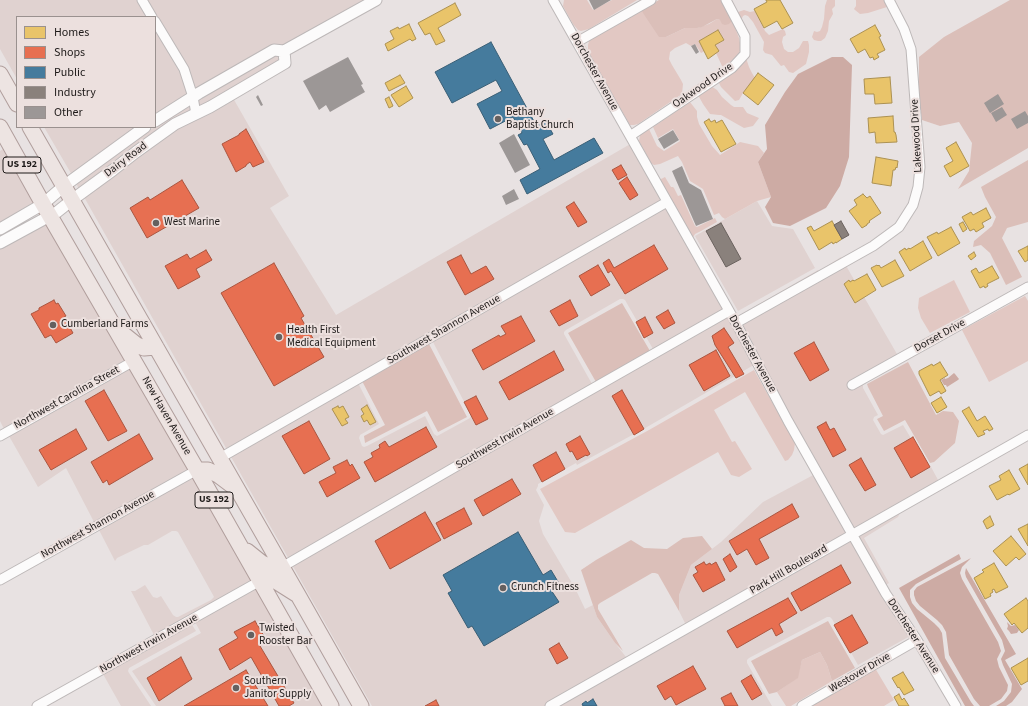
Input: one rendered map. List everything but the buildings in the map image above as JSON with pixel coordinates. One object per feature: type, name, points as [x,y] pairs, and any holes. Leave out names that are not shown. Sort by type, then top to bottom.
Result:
[{"type":"main road","points":[[0,74],[16,102]]},
{"type":"main road","name":"New Haven Avenue","points":[[0,126],[4,143],[47,210],[331,706]]},
{"type":"main road","name":"US 192","points":[[31,128],[361,706]]},
{"type":"main road","points":[[113,326],[137,345],[144,348],[156,347]]},
{"type":"main road","points":[[197,470],[208,470],[218,475],[238,490]]},
{"type":"main road","points":[[240,545],[262,563],[270,567],[282,568]]},
{"type":"main road","points":[[260,581],[269,579],[277,582],[298,595]]},
{"type":"street","points":[[142,0],[151,16]]},
{"type":"street","points":[[156,120],[192,97],[274,50],[284,51],[376,0]]},
{"type":"street","name":"Dorchester Avenue","points":[[553,0],[736,323],[788,420],[886,594],[917,640],[956,706]]},
{"type":"street","points":[[577,42],[651,0]]},
{"type":"street","name":"Oakwood Drive","points":[[630,136],[732,68],[745,54],[745,36],[726,0]]},
{"type":"street","name":"Lakewood Drive","points":[[736,323],[873,246],[899,227],[913,205],[918,187],[920,167],[911,49],[904,29],[889,0]]},
{"type":"street","points":[[156,23],[184,69],[196,114]]},
{"type":"street","name":"Dairy Road","points":[[0,229],[47,210],[57,212],[175,124],[196,114],[285,63],[284,51]]},
{"type":"street","name":"Dairy Road","points":[[0,243],[47,210],[64,186],[144,128]]},
{"type":"street","name":"Southwest Shannon Avenue","points":[[220,458],[667,202]]},
{"type":"street","name":"Dorset Drive","points":[[852,385],[1028,287]]},
{"type":"street","name":"Southwest Irwin Avenue","points":[[282,568],[462,463],[729,311]]},
{"type":"street","name":"Northwest Carolina Street","points":[[0,436],[134,361]]},
{"type":"street","name":"Park Hill Boulevard","points":[[550,706],[1028,435]]},
{"type":"street","name":"Northwest Shannon Avenue","points":[[0,580],[197,470]]},
{"type":"street","name":"Northwest Irwin Avenue","points":[[37,706],[260,581]]},
{"type":"street","name":"Westover Drive","points":[[802,706],[917,640]]},
{"type":"shaded area","points":[[0,0],[367,0],[156,114],[156,16],[16,16],[16,77],[0,49]]},
{"type":"shaded area","points":[[564,0],[587,0],[593,10],[612,0],[637,0],[589,29],[581,31],[578,30],[573,24],[563,6]]},
{"type":"shaded area","points":[[659,0],[721,0],[733,22],[725,25],[717,19],[702,27],[685,28],[666,37],[659,37],[641,10]]},
{"type":"shaded area","points":[[827,0],[835,0],[835,6],[832,9],[833,14],[829,21],[828,31],[825,38],[821,41],[814,40],[812,37],[814,31],[820,31],[822,27]]},
{"type":"shaded area","points":[[856,0],[885,0],[887,7],[860,14],[854,9],[856,6]]},
{"type":"shaded area","points":[[1010,0],[1028,0],[1028,148],[958,189],[969,171],[972,143],[959,122],[940,126],[922,120],[919,98],[919,57],[944,37]]},
{"type":"shaded area","points":[[641,10],[666,37],[685,28],[697,28],[709,24],[717,19],[733,22],[741,48],[736,57],[724,67],[722,66],[716,53],[719,51],[715,45],[724,40],[718,30],[699,41],[705,51],[701,53],[695,44],[691,46],[686,43],[675,48],[670,52],[669,59],[683,84],[682,94],[638,124],[630,125],[588,52],[588,45],[589,41],[593,37]]},
{"type":"shaded area","points":[[744,10],[750,12],[755,11],[765,31],[769,35],[783,29],[786,35],[783,37],[782,42],[784,49],[788,52],[793,52],[799,48],[803,41],[808,41],[809,52],[806,64],[793,73],[789,72],[784,65],[781,66],[772,55],[765,53],[763,50],[764,42],[753,22],[748,16],[745,15],[741,20],[738,14],[738,12]]},
{"type":"shaded area","points":[[275,54],[280,55],[280,61],[79,189],[76,183],[146,132],[156,128],[156,125]]},
{"type":"shaded area","points":[[832,57],[843,57],[852,65],[849,157],[840,186],[826,208],[790,226],[773,223],[765,207],[771,197],[758,162],[767,149],[765,125],[798,74]]},
{"type":"shaded area","points":[[746,58],[755,78],[739,100],[735,101],[721,87],[718,81]]},
{"type":"shaded area","points":[[711,86],[734,107],[743,107],[747,113],[759,118],[753,126],[744,128],[721,115],[710,114],[698,95]]},
{"type":"shaded area","points":[[233,98],[289,196],[270,208],[336,315],[632,143],[735,315],[740,315],[841,257],[901,361],[863,384],[863,388],[878,415],[874,417],[873,420],[883,435],[903,425],[927,465],[931,467],[943,489],[900,513],[898,517],[864,538],[889,583],[884,586],[910,636],[858,665],[832,619],[827,617],[747,660],[747,663],[772,706],[372,706],[84,197],[178,128]],"holes":[[[620,299],[625,300],[653,349],[592,384],[564,332]],[[431,340],[471,415],[470,418],[437,436],[434,434],[425,416],[364,447],[362,446],[359,438],[360,435],[379,424],[357,381]],[[752,366],[755,366],[817,473],[763,502],[721,542],[691,565],[679,595],[679,611],[685,623],[684,626],[628,658],[615,643],[597,617],[593,605],[585,609],[575,588],[543,534],[539,521],[544,505],[536,490],[538,484],[576,463],[577,465],[647,427]]]},
{"type":"shaded area","points":[[690,102],[697,111],[699,124],[712,146],[720,155],[740,142],[758,146],[764,153],[758,162],[771,197],[757,201],[725,219],[719,213],[714,215],[703,189],[690,181],[678,156],[660,164],[654,165],[651,163],[639,141],[640,135],[649,129],[657,146],[664,151],[680,141],[673,129],[658,138],[653,127]]},
{"type":"shaded area","points":[[45,128],[136,128],[72,175]]},
{"type":"shaded area","points":[[6,147],[37,203],[0,224],[0,151]]},
{"type":"shaded area","points":[[1028,160],[1028,222],[1007,228],[1002,238],[1022,277],[1006,285],[990,253],[981,245],[973,247],[974,241],[992,226],[996,217],[981,187]]},
{"type":"shaded area","points":[[665,177],[671,187],[674,188],[678,196],[681,195],[695,226],[697,227],[715,218],[717,222],[695,234],[692,239],[661,182],[661,179]]},
{"type":"shaded area","points":[[757,201],[772,226],[793,229],[815,268],[738,311],[695,236]]},
{"type":"shaded area","points":[[48,222],[127,359],[4,429],[0,421],[0,249]]},
{"type":"shaded area","points":[[954,280],[970,312],[930,333],[921,318],[918,308],[919,298]]},
{"type":"shaded area","points":[[1025,296],[1028,301],[1028,361],[989,382],[962,330]]},
{"type":"shaded area","points":[[622,303],[650,351],[596,382],[568,333]]},
{"type":"shaded area","points":[[429,344],[467,417],[438,432],[427,411],[365,443],[364,436],[385,425],[361,379]]},
{"type":"shaded area","points":[[908,362],[936,415],[943,411],[953,412],[959,421],[955,443],[934,462],[930,463],[905,420],[884,431],[877,419],[883,416],[867,384]]},
{"type":"shaded area","points":[[131,367],[189,469],[94,522],[66,468],[38,487],[9,436]]},
{"type":"shaded area","points":[[754,370],[795,443],[792,455],[788,460],[785,461],[745,392],[714,410],[732,442],[735,441],[752,469],[739,477],[731,475],[718,452],[575,533],[565,532],[540,489],[649,430]]},
{"type":"shaded area","points":[[954,373],[959,379],[947,387],[941,380],[948,378]]},
{"type":"shaded area","points":[[193,477],[251,581],[154,635],[131,591],[135,591],[145,585],[153,597],[157,598],[161,596],[173,615],[176,617],[211,600],[214,597],[213,595],[178,532],[172,531],[148,545],[144,545],[117,558],[115,561],[99,530]]},
{"type":"shaded area","points":[[702,536],[712,549],[691,565],[679,595],[679,611],[658,574],[655,573],[652,573],[598,605],[598,609],[623,651],[615,643],[597,617],[581,570],[631,540],[644,548],[667,549],[683,538]]},
{"type":"shaded area","points":[[959,554],[961,559],[916,584],[910,590],[910,597],[912,603],[917,609],[934,623],[942,633],[945,658],[974,706],[965,706],[899,588]]},
{"type":"shaded area","points":[[971,558],[962,567],[960,573],[998,642],[1001,651],[997,659],[999,667],[1008,685],[1007,691],[1001,699],[989,706],[980,706],[974,699],[949,655],[946,632],[942,625],[920,606],[914,595],[914,591],[917,587]]},
{"type":"shaded area","points":[[966,568],[1016,654],[1005,660],[1022,689],[1012,702],[1006,706],[996,706],[1004,701],[1011,692],[1012,684],[1001,659],[1005,651],[1002,640],[966,577]]},
{"type":"shaded area","points":[[260,581],[331,706],[156,706],[132,671],[201,633],[193,618]]},
{"type":"shaded area","points":[[828,621],[855,668],[832,681],[827,665],[820,652],[802,660],[798,678],[777,692],[769,694],[751,661]]},
{"type":"shaded area","points":[[1007,622],[1011,626],[1015,625],[1019,630],[1017,633],[1011,634],[1007,629]]},
{"type":"shaded area","points":[[192,625],[196,631],[129,668],[129,673],[151,706],[121,706],[103,674]]},
{"type":"shaded area","points":[[820,652],[827,665],[832,681],[791,706],[786,706],[777,692],[797,678],[802,660]]},
{"type":"shaded area","points":[[875,668],[894,700],[884,706],[810,706]]},
{"type":"place","name":"Bethany Baptist Church","points":[[498,119]]},
{"type":"place","name":"West Marine","points":[[156,223]]},
{"type":"place","name":"Cumberland Farms","points":[[53,325]]},
{"type":"place","name":"Health First Medical Equipment","points":[[279,337]]},
{"type":"place","name":"Crunch Fitness","points":[[503,588]]},
{"type":"place","name":"Twisted Rooster Bar","points":[[251,635]]},
{"type":"place","name":"Southern Janitor Supply","points":[[236,688]]}]
